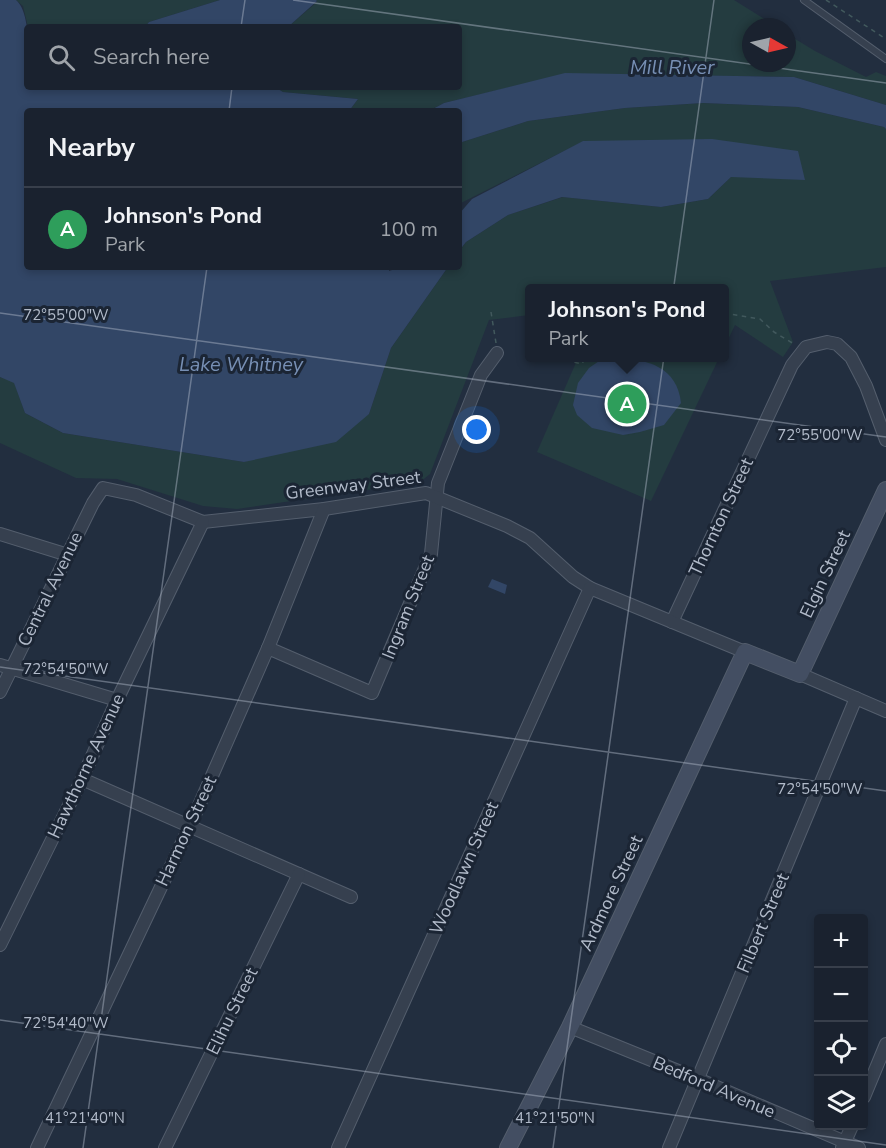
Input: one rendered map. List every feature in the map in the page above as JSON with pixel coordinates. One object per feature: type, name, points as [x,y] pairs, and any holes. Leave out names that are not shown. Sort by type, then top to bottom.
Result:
[{"type":"main road","name":"Elgin Street","points":[[800,674],[886,490]]},
{"type":"main road","name":"Greenway Street","points":[[745,652],[800,674]]},
{"type":"main road","name":"Ardmore Street","points":[[508,1148],[570,1027],[745,652]]},
{"type":"street","name":"Thornton Street","points":[[672,622],[792,365],[806,347],[827,342],[837,344],[851,357],[866,386],[886,440]]},
{"type":"street","name":"Ingram Street","points":[[268,648],[372,693],[432,554],[438,483],[481,375],[497,353]]},
{"type":"street","name":"Greenway Street","points":[[103,488],[136,495],[203,522],[324,509],[426,493],[530,538],[573,577],[590,588],[745,652]]},
{"type":"street","name":"Central Avenue","points":[[0,692],[6,667],[103,488]]},
{"type":"street","name":"Harmon Street","points":[[37,1148],[190,826],[268,648],[324,509]]},
{"type":"street","name":"Hawthorne Avenue","points":[[0,945],[82,780],[117,700],[203,522]]},
{"type":"street","points":[[0,534],[68,555]]},
{"type":"street","name":"Woodlawn Street","points":[[338,1148],[590,588]]},
{"type":"street","points":[[6,667],[117,700]]},
{"type":"street","name":"Greenway Street","points":[[800,674],[886,711]]},
{"type":"street","name":"Filbert Street","points":[[669,1148],[856,698]]},
{"type":"street","points":[[82,780],[351,897]]},
{"type":"street","name":"Elihu Street","points":[[165,1148],[298,874]]},
{"type":"street","name":"Bedford Avenue","points":[[570,1027],[698,1079],[843,1145],[859,1148]]},
{"type":"street","points":[[868,1087],[886,1044]]},
{"type":"street","points":[[843,1145],[850,1130]]},
{"type":"lane","points":[[804,0],[886,59]]},
{"type":"path","points":[[826,0],[886,39]]},
{"type":"path","points":[[491,312],[497,353]]},
{"type":"path","points":[[729,314],[760,319],[774,332],[794,345]]},
{"type":"green space","points":[[16,0],[220,0],[147,24],[27,24],[23,6]]},
{"type":"green space","points":[[316,0],[734,0],[763,18],[742,18],[742,72],[796,72],[796,39],[866,77],[876,72],[886,76],[886,105],[794,77],[565,74],[444,103],[435,108],[351,108],[358,99],[280,90],[462,90],[462,24],[291,24],[317,2]]},
{"type":"green space","points":[[703,103],[798,107],[884,127],[886,129],[886,267],[770,281],[793,342],[783,357],[735,325],[729,338],[729,284],[525,284],[525,316],[489,320],[430,474],[420,482],[237,509],[203,506],[117,479],[76,478],[0,443],[0,377],[14,382],[25,413],[63,433],[244,462],[369,414],[391,348],[446,270],[462,270],[462,247],[466,242],[508,215],[563,197],[661,207],[708,199],[731,177],[584,141],[462,202],[462,142],[528,121],[625,108]]},
{"type":"green space","points":[[576,362],[717,362],[651,501],[537,452]]},
{"type":"water","name":"Lake Whitney","points":[[0,0],[16,0],[25,17],[24,90],[280,90],[358,99],[351,108],[24,108],[24,270],[446,270],[391,348],[369,414],[336,442],[244,462],[63,433],[25,413],[14,383],[0,377]]},
{"type":"water","points":[[220,0],[317,1],[291,24],[147,24]]},
{"type":"water","points":[[565,73],[794,77],[886,105],[886,129],[798,107],[703,103],[625,108],[528,121],[462,142],[462,108],[435,108],[444,103]]},
{"type":"water","points":[[712,139],[798,151],[805,180],[731,177],[708,199],[661,207],[562,197],[508,215],[466,242],[462,247],[462,211],[472,199],[583,141]]},
{"type":"water","points":[[598,362],[650,363],[667,373],[674,381],[681,403],[664,425],[640,432],[623,435],[592,428],[577,415],[573,405],[578,383],[589,368]]},
{"type":"water","points":[[492,579],[507,585],[505,594],[488,587]]},
{"type":"place","name":"Johnson's Pond","points":[[627,404]]},
{"type":"water label","name":"Mill River","points":[[672,67]]}]
